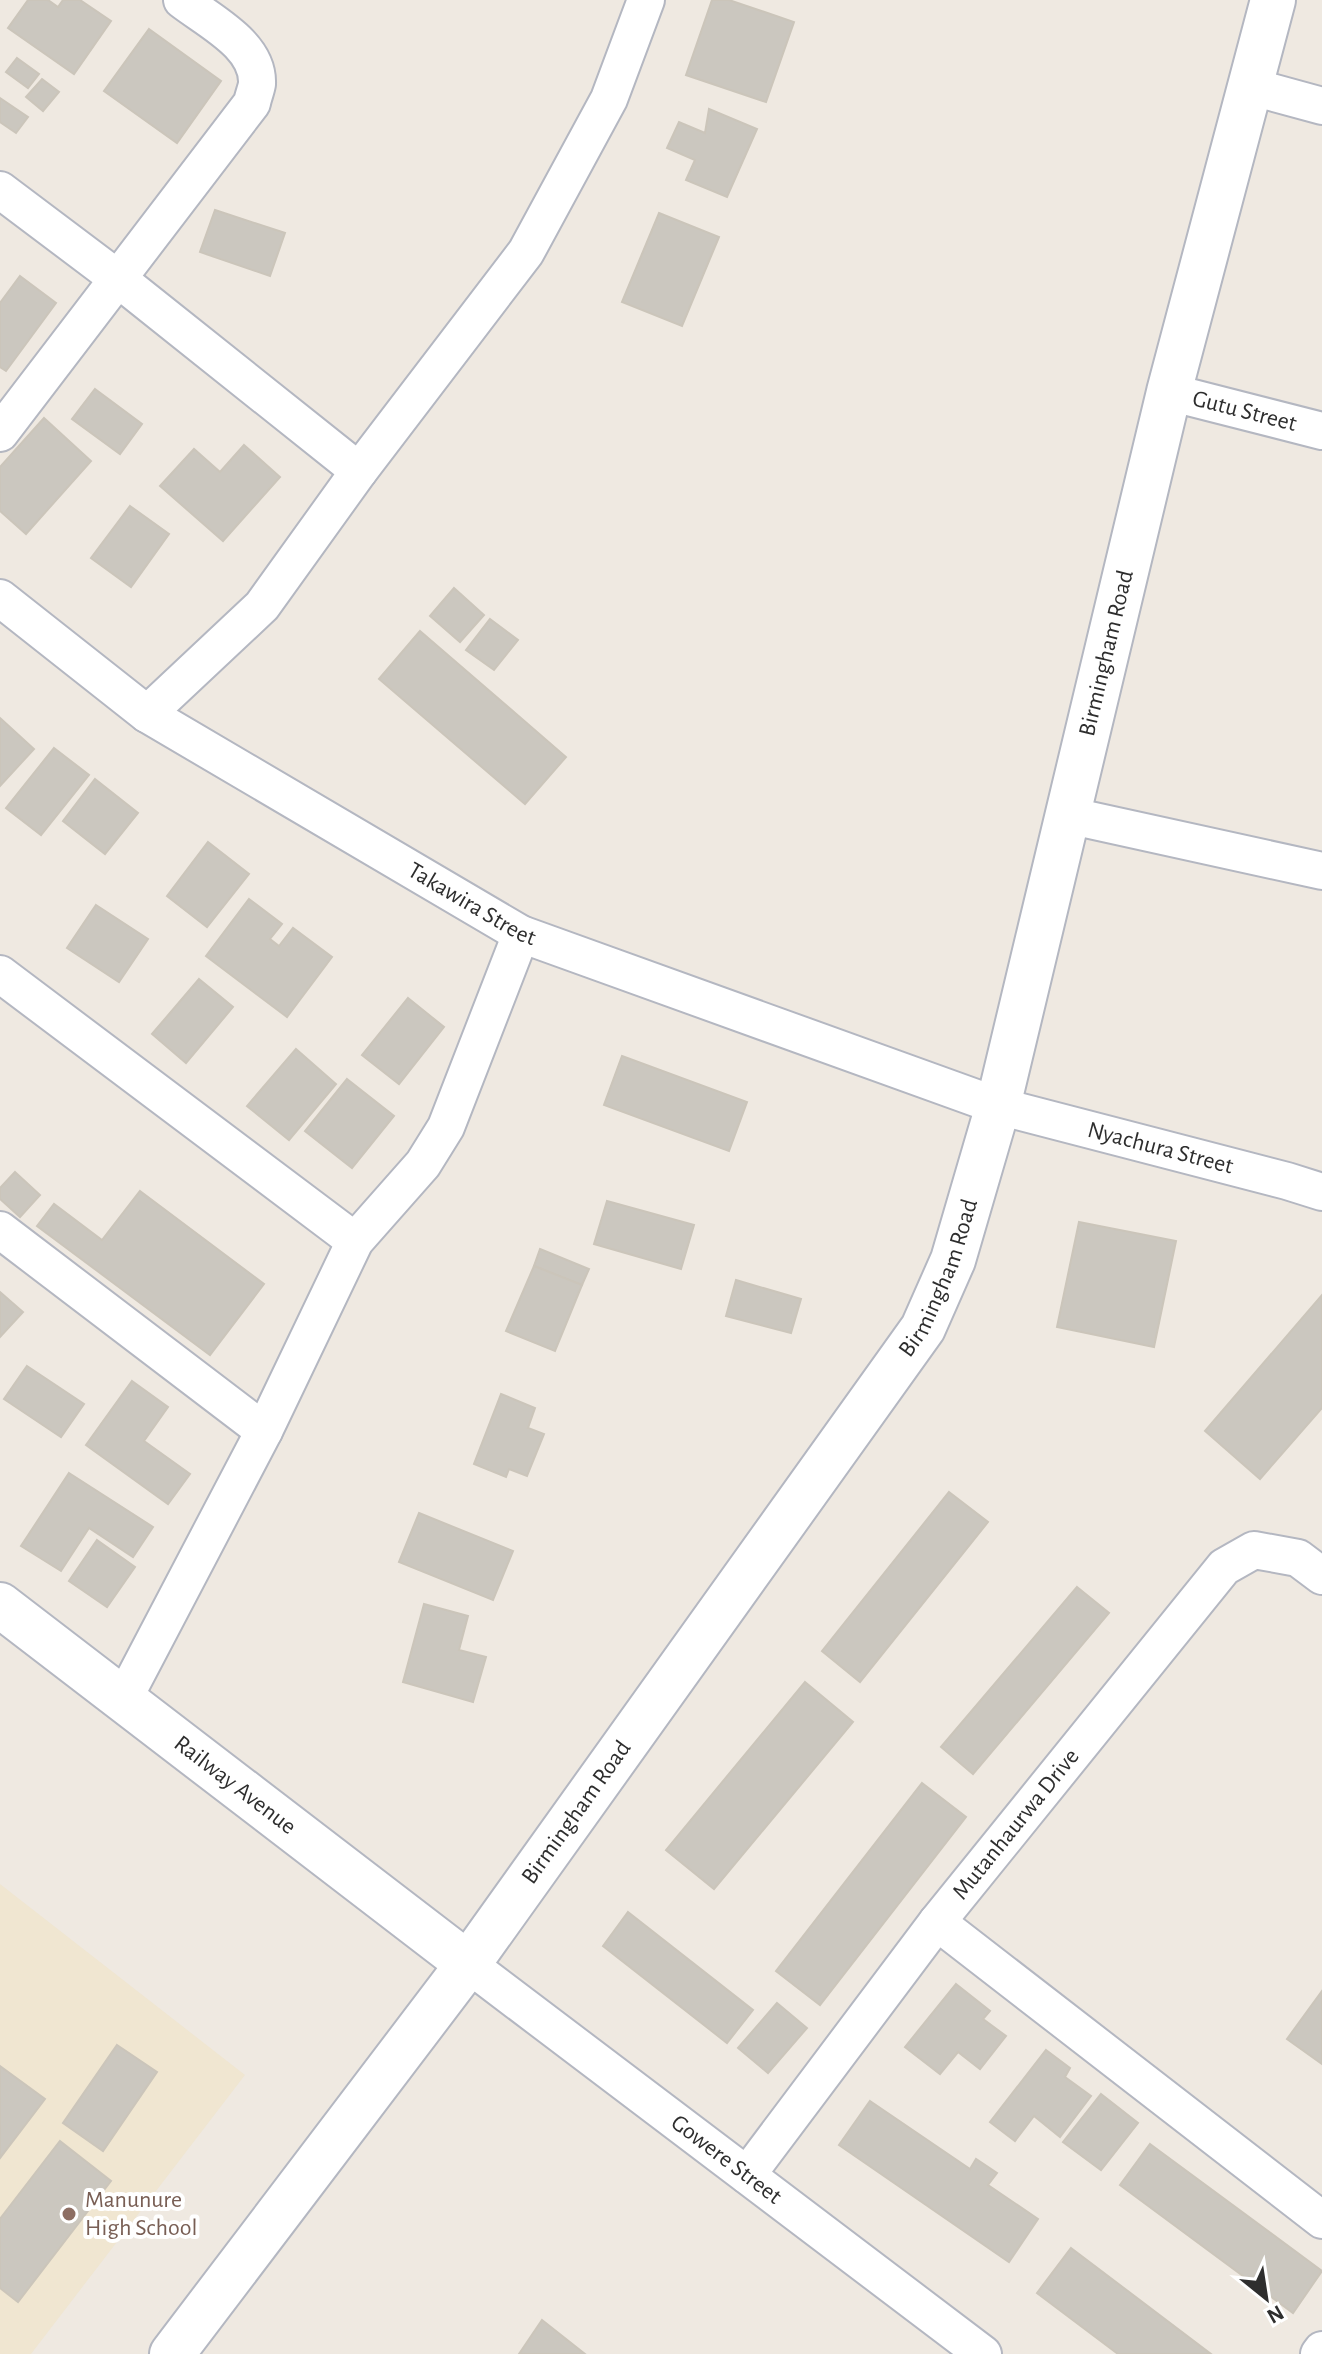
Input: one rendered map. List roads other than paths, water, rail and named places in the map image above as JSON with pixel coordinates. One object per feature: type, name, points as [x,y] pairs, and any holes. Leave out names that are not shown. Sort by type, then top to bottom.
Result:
[{"type":"street","points":[[0,433],[252,103],[257,83],[253,65],[244,48],[182,0]]},
{"type":"street","points":[[147,714],[262,606],[359,471],[526,252],[609,99],[646,0]]},
{"type":"street","name":"Birmingham Road","points":[[172,2354],[468,1964],[923,1328],[953,1260],[998,1106],[1169,392],[1273,0]]},
{"type":"street","points":[[1249,86],[1322,106]]},
{"type":"street","points":[[0,190],[117,278],[359,471]]},
{"type":"street","name":"Gutu Street","points":[[1169,392],[1322,431]]},
{"type":"street","name":"Takawira Street","points":[[0,598],[147,714],[521,934],[998,1106]]},
{"type":"street","points":[[1067,815],[1322,871]]},
{"type":"street","points":[[123,1700],[264,1431],[355,1241],[423,1164],[446,1127],[521,934]]},
{"type":"street","points":[[0,974],[355,1241]]},
{"type":"street","name":"Nyachura Street","points":[[998,1106],[1322,1192]]},
{"type":"street","points":[[0,1230],[264,1431]]},
{"type":"street","name":"Mutanhaurwa Drive","points":[[747,2175],[937,1922],[1224,1567],[1254,1550],[1298,1558],[1322,1576]]},
{"type":"street","name":"Railway Avenue","points":[[0,1605],[468,1964]]},
{"type":"street","points":[[937,1922],[1322,2220]]},
{"type":"street","name":"Gowere Street","points":[[468,1964],[983,2354]]},
{"type":"place","name":"Manunure High School","points":[[69,2214]]}]
